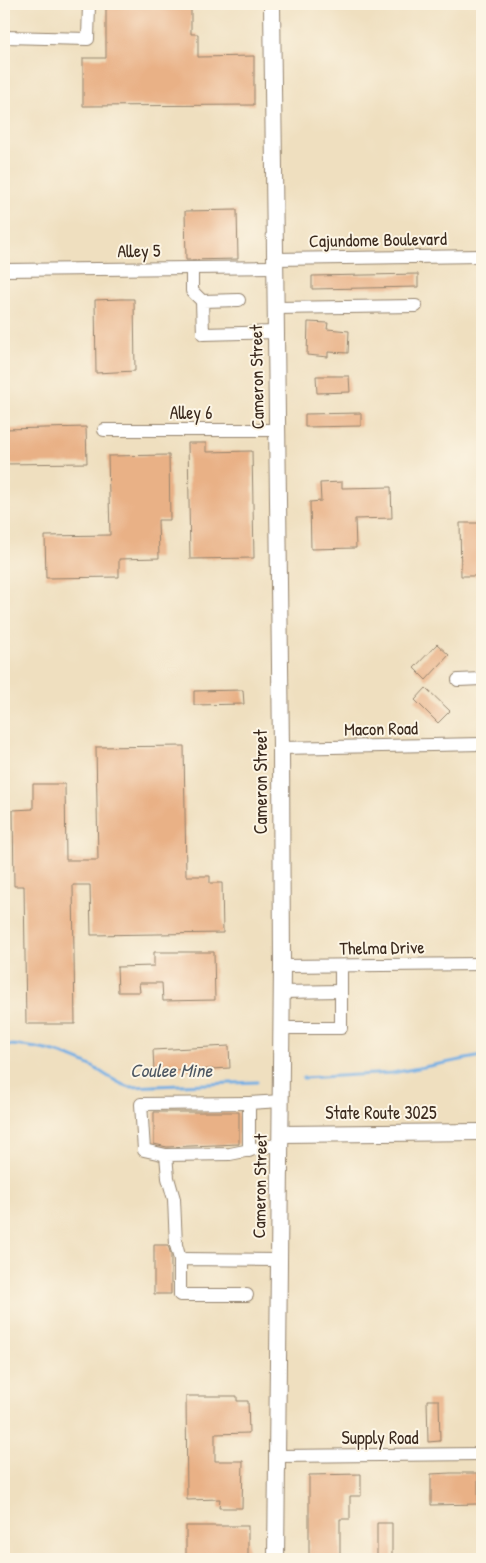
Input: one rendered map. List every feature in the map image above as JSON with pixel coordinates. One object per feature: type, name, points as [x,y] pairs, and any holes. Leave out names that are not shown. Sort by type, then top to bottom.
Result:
[{"type":"main road","name":"Cameron Street","points":[[272,4],[278,430],[282,966],[276,1559]]},
{"type":"main road","name":"State Route 3025","points":[[281,1139],[482,1132]]},
{"type":"street","points":[[4,37],[88,39],[89,4]]},
{"type":"street","name":"Cajundome Boulevard","points":[[275,263],[482,256]]},
{"type":"street","name":"Alley 5","points":[[4,270],[192,268],[275,263]]},
{"type":"street","points":[[192,268],[192,291],[202,301],[203,334],[276,332]]},
{"type":"street","points":[[202,301],[239,300]]},
{"type":"street","points":[[276,308],[416,306]]},
{"type":"street","name":"Alley 6","points":[[104,430],[278,430]]},
{"type":"street","points":[[458,680],[482,679]]},
{"type":"street","name":"Macon Road","points":[[281,748],[482,744]]},
{"type":"street","name":"Thelma Drive","points":[[282,966],[482,964]]},
{"type":"street","points":[[282,1028],[341,1028],[341,966]]},
{"type":"street","points":[[281,992],[341,991]]},
{"type":"street","points":[[281,1101],[141,1104],[144,1150],[166,1155],[230,1154],[249,1151],[281,1139]]},
{"type":"street","points":[[249,1103],[249,1151]]},
{"type":"street","points":[[166,1155],[168,1178],[174,1199],[176,1245],[180,1259],[180,1295],[247,1294]]},
{"type":"street","points":[[180,1259],[279,1260]]},
{"type":"street","name":"Supply Road","points":[[277,1456],[482,1454]]},
{"type":"building","points":[[106,4],[191,4],[191,34],[198,34],[198,57],[254,56],[254,105],[83,106],[83,58],[106,58]]},
{"type":"building","points":[[237,210],[238,259],[186,260],[185,211]]},
{"type":"building","points":[[418,274],[418,287],[312,289],[312,276]]},
{"type":"building","points":[[134,299],[135,371],[96,373],[95,300]]},
{"type":"building","points":[[308,322],[328,323],[327,329],[349,331],[348,353],[328,352],[328,357],[307,355]]},
{"type":"building","points":[[316,376],[349,376],[350,392],[317,393]]},
{"type":"building","points":[[361,413],[361,426],[305,427],[305,414]]},
{"type":"building","points":[[86,427],[87,463],[4,464],[4,429]]},
{"type":"building","points":[[188,443],[206,443],[206,452],[252,451],[254,558],[190,559]]},
{"type":"building","points":[[169,455],[170,520],[158,520],[159,558],[119,559],[119,577],[46,578],[45,536],[110,535],[108,456]]},
{"type":"building","points":[[342,482],[342,488],[391,487],[392,518],[355,519],[356,548],[311,549],[310,502],[321,501],[320,483]]},
{"type":"building","points":[[460,523],[482,523],[482,576],[461,576]]},
{"type":"building","points":[[437,644],[449,655],[426,680],[414,668]]},
{"type":"building","points":[[426,688],[450,711],[438,723],[415,700]]},
{"type":"building","points":[[243,690],[244,704],[194,705],[194,691]]},
{"type":"building","points":[[184,746],[186,876],[210,876],[210,883],[222,883],[223,933],[91,935],[90,885],[73,885],[75,1024],[26,1024],[24,886],[14,886],[13,810],[33,809],[33,784],[65,784],[66,860],[98,860],[96,747]]},
{"type":"building","points":[[154,952],[214,952],[215,1000],[163,1001],[162,983],[139,983],[140,992],[118,992],[117,967],[154,966]]},
{"type":"building","points":[[229,1046],[230,1068],[154,1072],[153,1050]]},
{"type":"building","points":[[154,1112],[239,1112],[239,1144],[167,1147],[154,1144]]},
{"type":"building","points":[[154,1245],[168,1245],[171,1255],[171,1294],[154,1294]]},
{"type":"building","points":[[186,1396],[237,1396],[237,1401],[248,1401],[249,1433],[215,1434],[215,1461],[243,1461],[242,1508],[219,1508],[220,1499],[187,1500]]},
{"type":"building","points":[[427,1400],[439,1400],[440,1441],[428,1442]]},
{"type":"building","points":[[478,1473],[478,1504],[431,1505],[431,1474]]},
{"type":"building","points":[[361,1474],[361,1496],[350,1496],[350,1519],[340,1519],[340,1559],[309,1559],[309,1475]]},
{"type":"building","points":[[377,1523],[392,1523],[392,1557],[377,1558]]},
{"type":"building","points":[[186,1526],[248,1526],[248,1559],[186,1559]]},
{"type":"waterway","name":"Coulee Mine","points":[[4,1045],[38,1048],[61,1054],[83,1062],[115,1081],[130,1087],[257,1082]]},
{"type":"waterway","name":"Coulee Mine","points":[[303,1078],[392,1073],[482,1056]]}]
